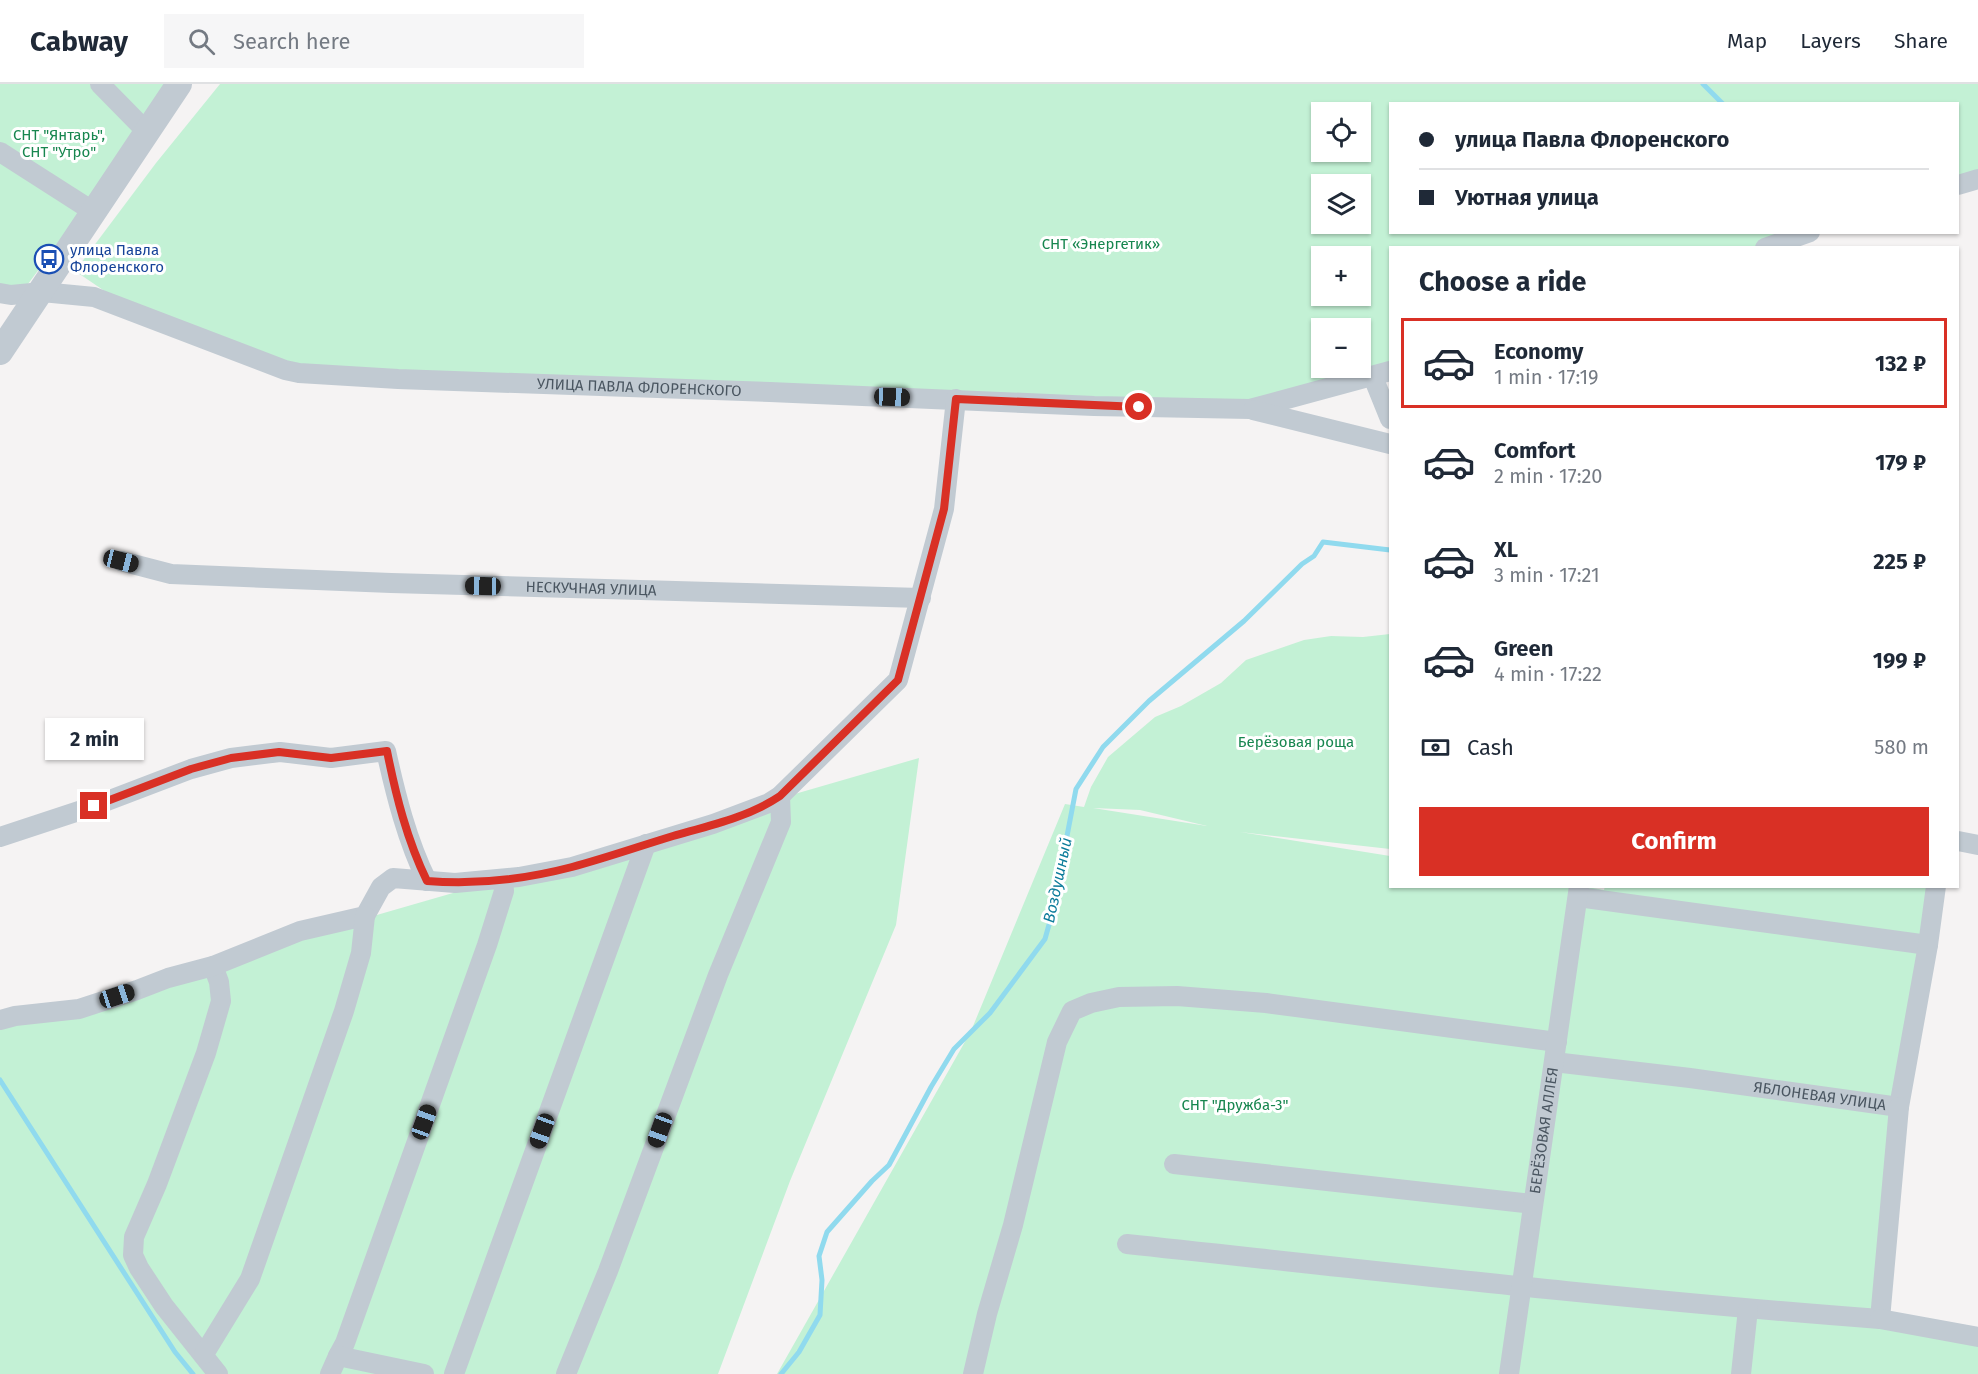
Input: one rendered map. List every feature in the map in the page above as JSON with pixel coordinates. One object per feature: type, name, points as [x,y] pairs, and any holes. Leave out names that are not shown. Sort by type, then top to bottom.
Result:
[{"type":"street","points":[[100,84],[148,133]]},
{"type":"street","points":[[0,352],[179,84]]},
{"type":"street","points":[[0,152],[94,212]]},
{"type":"street","points":[[1959,185],[1978,179]]},
{"type":"street","points":[[1771,246],[1804,234]]},
{"type":"street","name":"УЛИЦА ПАВЛА ФЛОРЕНСКОГО","points":[[0,293],[11,295],[42,292],[94,297],[285,370],[299,373],[398,380],[956,399],[1094,406],[1250,409],[1389,444]]},
{"type":"street","name":"УЛИЦА ПАВЛА ФЛОРЕНСКОГО","points":[[1250,409],[1382,374],[1389,413]]},
{"type":"street","points":[[204,1354],[250,1279],[344,1011],[361,953],[365,916],[381,887],[393,878],[455,883],[503,879],[572,867],[713,824],[769,803],[780,796],[898,680],[944,509],[956,399]]},
{"type":"street","name":"НЕСКУЧНАЯ УЛИЦА","points":[[121,561],[171,574],[391,583],[921,598]]},
{"type":"street","points":[[0,837],[94,806],[191,769],[231,758],[279,752],[331,758],[387,751],[396,796],[417,860],[427,881]]},
{"type":"street","points":[[566,1374],[608,1271],[726,955],[781,822],[780,796]]},
{"type":"street","points":[[1959,841],[1978,845]]},
{"type":"street","points":[[454,1374],[646,844]]},
{"type":"street","points":[[424,1374],[334,1365],[345,1343],[487,945],[504,891],[503,879]]},
{"type":"street","name":"ЯБЛОНЕВАЯ УЛИЦА","points":[[1554,1062],[1899,1107],[1928,945],[1936,888]]},
{"type":"street","points":[[1578,892],[1928,945]]},
{"type":"street","name":"БЕРЁЗОВАЯ АЛЛЕЯ","points":[[1509,1374],[1578,892]]},
{"type":"street","points":[[0,1020],[15,1016],[79,1009],[168,978],[213,966],[300,931],[365,916]]},
{"type":"street","points":[[213,966],[219,982],[222,1001],[206,1053],[157,1184],[134,1237],[133,1255],[138,1268],[164,1306],[218,1374]]},
{"type":"street","points":[[973,1374],[987,1314],[1013,1225],[1057,1042],[1072,1011],[1091,1003],[1119,997],[1177,996],[1266,1003],[1557,1042]]},
{"type":"street","points":[[1880,1319],[1899,1107]]},
{"type":"street","points":[[1174,1164],[1533,1204]]},
{"type":"street","points":[[1127,1244],[1521,1287],[1880,1319],[1978,1337]]},
{"type":"street","points":[[1741,1374],[1748,1309]]},
{"type":"green space","name":"СНТ \"Янтарь\", СНТ \"Утро\"","points":[[0,84],[169,84],[131,146],[22,292],[0,286]]},
{"type":"green space","name":"СНТ «Энергетик»","points":[[220,84],[1978,84],[1978,183],[1959,190],[1959,102],[1389,102],[1389,234],[1816,234],[1777,246],[1389,246],[1389,369],[1371,374],[1371,318],[1311,318],[1311,378],[1354,378],[1241,406],[292,375],[109,294],[78,273],[81,263],[156,163]]},
{"type":"green space","name":"СНТ \"Дружба-3\"","points":[[1389,634],[1389,849],[1240,832],[1389,856],[1389,888],[1593,888],[1604,890],[1604,888],[1932,888],[1879,1328],[1978,1343],[1978,1374],[777,1374],[971,1031],[1065,804],[1084,807],[1091,787],[1108,757],[1155,717],[1181,706],[1221,683],[1246,660],[1304,640],[1331,636],[1363,637]],"holes":[[[1093,808],[1140,810],[1207,826]]]},
{"type":"green space","points":[[919,758],[896,925],[790,1181],[718,1374],[0,1374],[0,1024]]},
{"type":"waterway","name":"Воздушный","points":[[1703,84],[1721,102]]},
{"type":"waterway","name":"Воздушный","points":[[781,1374],[799,1352],[820,1315],[822,1280],[819,1256],[827,1232],[889,1165],[954,1049],[990,1013],[1045,939],[1059,889],[1076,789],[1103,747],[1149,701],[1244,621],[1302,564],[1314,556],[1323,542],[1389,550]]},
{"type":"waterway","points":[[0,1080],[175,1352],[193,1374]]},
{"type":"place","name":"улица Павла Флоренского","points":[[49,259]]},
{"type":"route","points":[[94,806],[191,769],[231,758],[279,752],[331,758],[387,751],[396,796],[417,860],[427,881],[455,883],[519,877],[572,867],[713,824],[769,803],[780,796],[898,680],[944,509],[956,399],[1139,407]]},
{"type":"park label","name":"Берёзовая роща","points":[[1296,742]]}]
